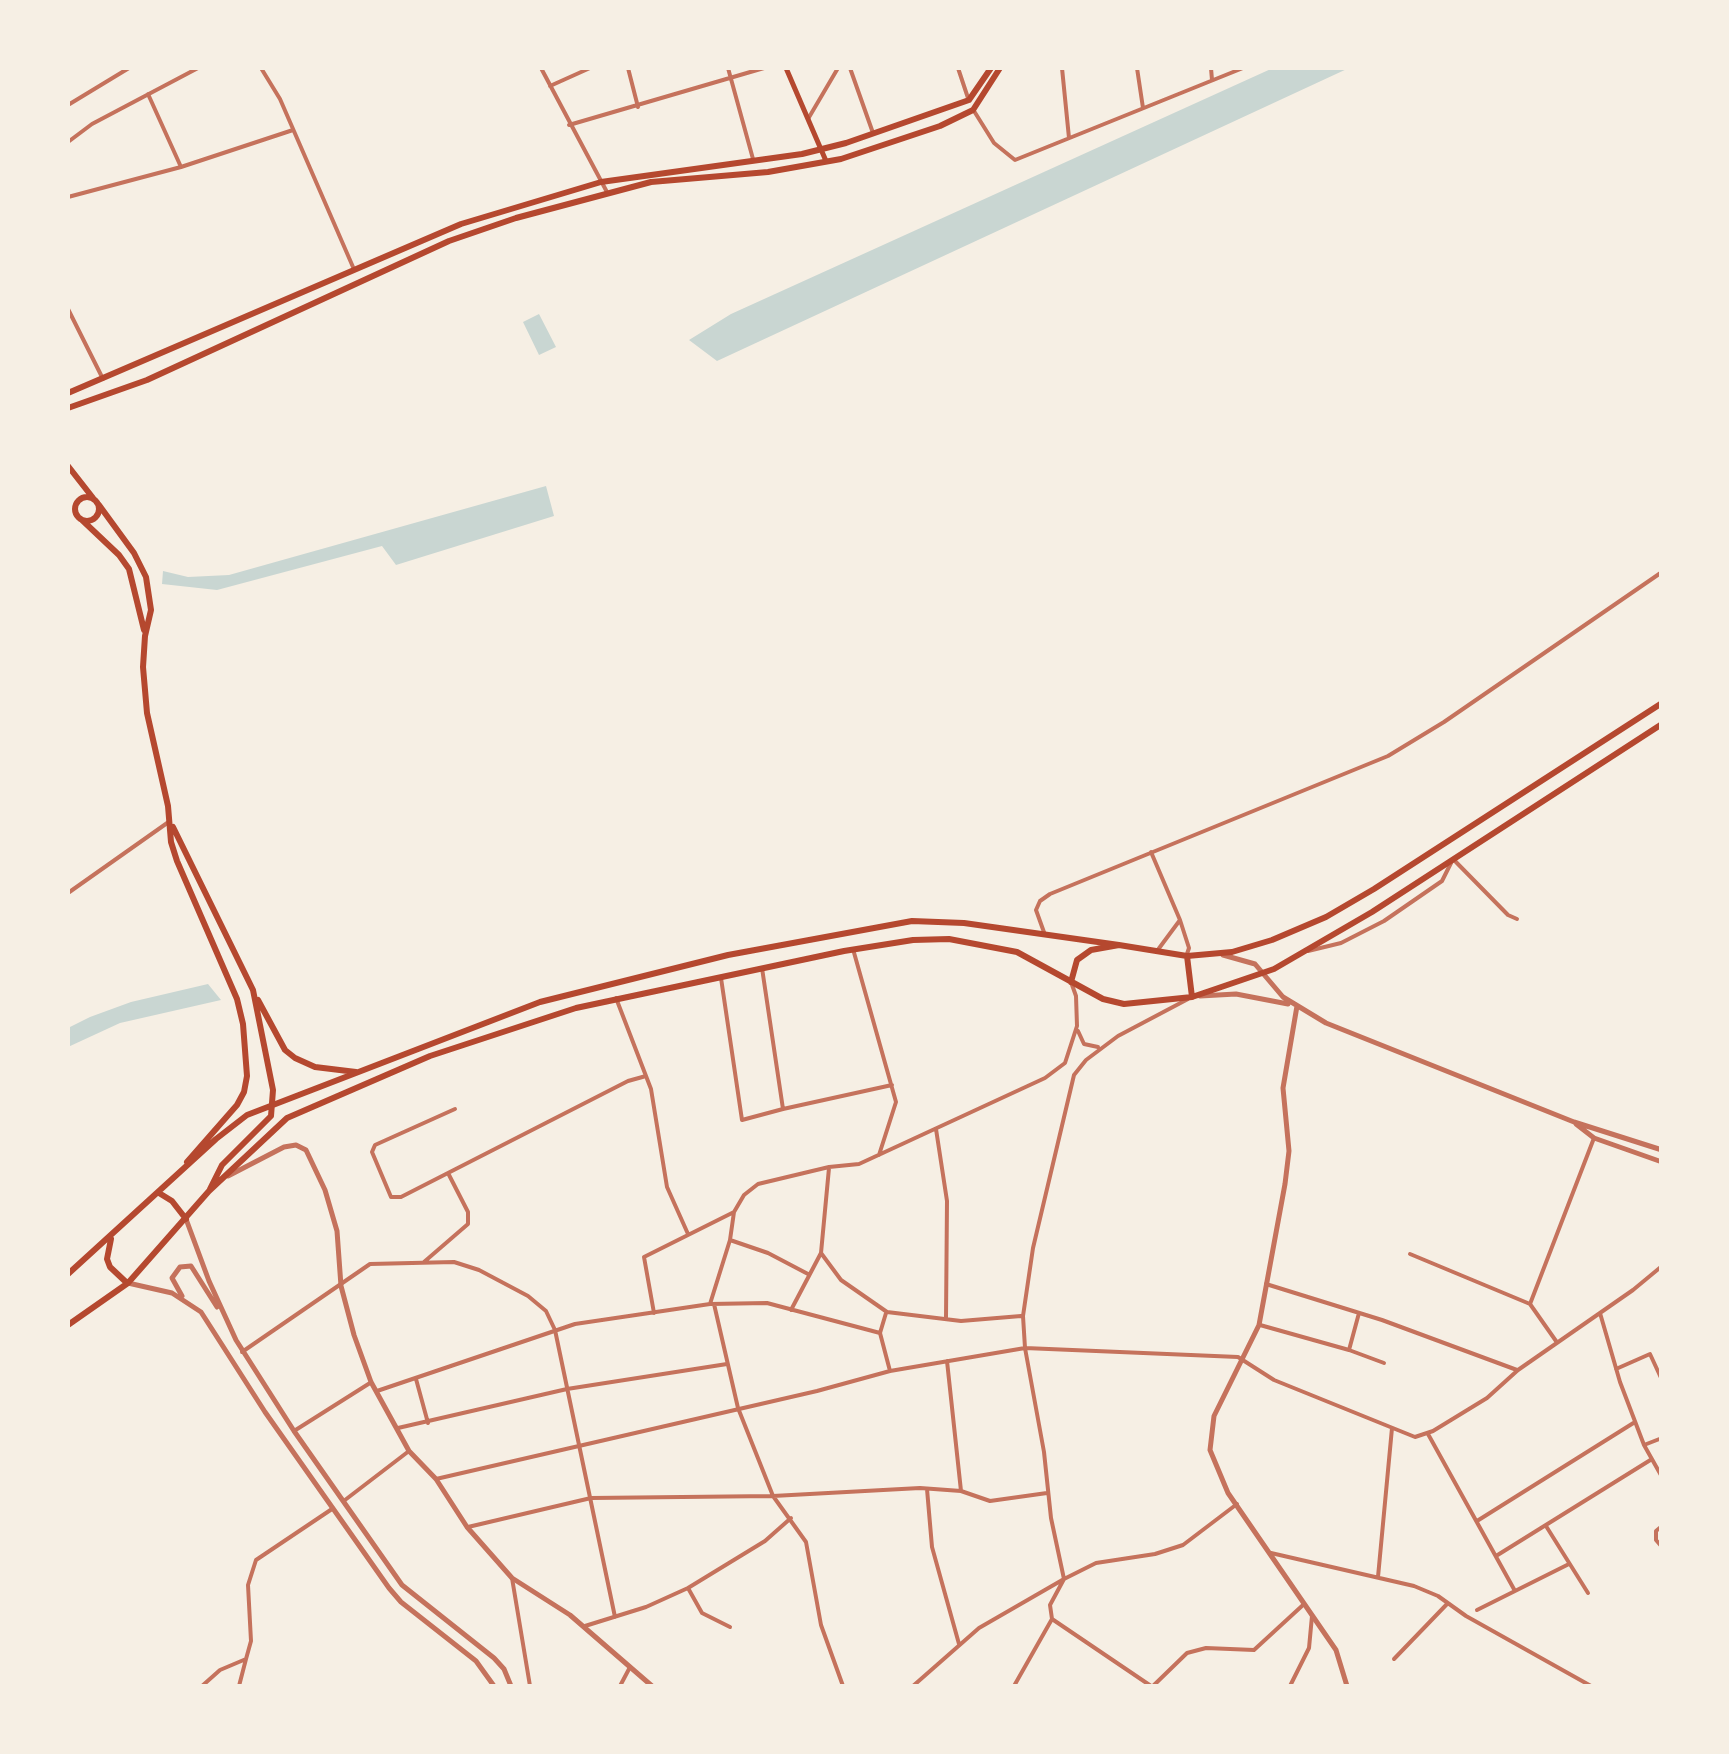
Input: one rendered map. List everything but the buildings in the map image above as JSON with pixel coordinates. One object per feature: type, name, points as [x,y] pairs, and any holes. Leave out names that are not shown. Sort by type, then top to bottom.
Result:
[{"type":"main road","points":[[786,68],[826,161]]},
{"type":"main road","points":[[68,393],[461,224],[601,182],[753,161],[873,134],[970,100],[991,68]]},
{"type":"main road","points":[[68,408],[147,380],[448,240],[516,218],[654,182],[768,172],[826,161],[940,126],[973,110],[1000,68]]},
{"type":"main road","points":[[68,466],[134,553],[146,577],[151,610],[144,636]]},
{"type":"main road","points":[[75,512],[78,500],[86,497],[96,502],[99,513],[94,520],[82,520]]},
{"type":"main road","points":[[68,502],[129,569],[144,636],[147,713],[177,861],[236,999],[245,1048],[246,1084],[237,1106],[177,1175]]},
{"type":"main road","points":[[68,1274],[247,1116],[274,1102],[540,1002],[806,939],[912,921],[964,923],[1187,956],[1216,954],[1272,940],[1374,890],[1662,703]]},
{"type":"main road","points":[[68,1324],[128,1283],[209,1192],[281,1123],[299,1110],[430,1056],[564,1011],[616,998],[914,940],[988,945],[1028,958],[1104,999],[1124,1004],[1173,1002],[1192,997],[1264,974],[1299,954],[1662,724]]},
{"type":"main road","points":[[170,821],[285,1050],[315,1067],[357,1072]]},
{"type":"main road","points":[[1071,982],[1082,953],[1120,946]]},
{"type":"main road","points":[[1187,956],[1192,997]]},
{"type":"main road","points":[[209,1192],[222,1165],[271,1116],[274,1102],[252,990]]},
{"type":"main road","points":[[245,1048],[252,1052],[266,1046]]},
{"type":"main road","points":[[158,1193],[186,1219]]},
{"type":"main road","points":[[111,1238],[107,1258],[115,1273],[128,1283]]},
{"type":"street","points":[[68,105],[129,68]]},
{"type":"street","points":[[68,142],[92,124],[198,68]]},
{"type":"street","points":[[261,68],[355,271]]},
{"type":"street","points":[[541,68],[608,194]]},
{"type":"street","points":[[550,86],[590,68]]},
{"type":"street","points":[[628,68],[638,107]]},
{"type":"street","points":[[728,68],[753,161]]},
{"type":"street","points":[[569,125],[764,68]]},
{"type":"street","points":[[807,120],[838,68]]},
{"type":"street","points":[[850,68],[873,134]]},
{"type":"street","points":[[958,68],[973,110],[994,143],[1015,160],[1242,68]]},
{"type":"street","points":[[1062,68],[1069,138]]},
{"type":"street","points":[[1136,68],[1142,108]]},
{"type":"street","points":[[1210,68],[1212,80]]},
{"type":"street","points":[[148,94],[181,167]]},
{"type":"street","points":[[68,197],[181,167],[293,130]]},
{"type":"street","points":[[68,309],[103,379]]},
{"type":"street","points":[[1044,934],[1036,910],[1040,901],[1388,756],[1662,572]]},
{"type":"street","points":[[68,893],[170,821]]},
{"type":"street","points":[[1150,852],[1180,920],[1189,948],[1187,956]]},
{"type":"street","points":[[1299,954],[1340,942],[1384,920],[1442,881],[1454,859],[1508,914],[1518,918]]},
{"type":"street","points":[[1157,950],[1180,920]]},
{"type":"street","points":[[853,949],[896,1102],[879,1155]]},
{"type":"street","points":[[1216,954],[1255,964],[1270,985],[1326,1023],[1574,1122],[1662,1150]]},
{"type":"street","points":[[762,968],[783,1110]]},
{"type":"street","points":[[721,976],[742,1120],[892,1085]]},
{"type":"street","points":[[1071,982],[1076,996],[1077,1026],[1084,1044],[1102,1047]]},
{"type":"street","points":[[1014,1686],[1052,1619],[1050,1605],[1064,1579],[1047,1492],[1023,1316],[1032,1248],[1074,1075],[1102,1047],[1192,997],[1236,994],[1297,1006]]},
{"type":"street","points":[[616,998],[651,1090],[667,1187],[688,1234]]},
{"type":"street","points":[[1297,1006],[1283,1088],[1289,1151],[1259,1325],[1214,1416],[1210,1450],[1221,1481],[1336,1650],[1347,1686]]},
{"type":"street","points":[[843,1686],[821,1625],[806,1542],[773,1496],[738,1408],[712,1304],[734,1212],[758,1184],[859,1164],[1045,1078],[1065,1064],[1077,1026]]},
{"type":"street","points":[[1065,1064],[1074,1075]]},
{"type":"street","points":[[454,1109],[375,1144],[372,1152],[391,1197],[401,1196],[646,1076]]},
{"type":"street","points":[[1574,1122],[1594,1138],[1662,1162]]},
{"type":"street","points":[[936,1129],[947,1201],[946,1319]]},
{"type":"street","points":[[1530,1304],[1594,1138]]},
{"type":"street","points":[[221,1180],[284,1147],[296,1145],[306,1150],[338,1231],[341,1286],[372,1382],[409,1451],[436,1479],[468,1528],[512,1578],[584,1627],[652,1686]]},
{"type":"street","points":[[791,1310],[821,1252],[829,1167]]},
{"type":"street","points":[[424,1262],[468,1224],[468,1212],[448,1172]]},
{"type":"street","points":[[654,1313],[644,1257],[734,1212]]},
{"type":"street","points":[[186,1219],[242,1352],[343,1501],[402,1585],[494,1658],[511,1686]]},
{"type":"street","points":[[730,1240],[808,1274]]},
{"type":"street","points":[[821,1252],[841,1280],[886,1312],[946,1319],[1023,1316]]},
{"type":"street","points":[[1410,1254],[1530,1304],[1557,1343]]},
{"type":"street","points":[[242,1352],[370,1264],[454,1262],[504,1282],[546,1311],[554,1330],[615,1617]]},
{"type":"street","points":[[183,1298],[172,1278],[180,1267],[191,1266],[227,1322]]},
{"type":"street","points":[[436,1479],[890,1371],[1025,1348],[1238,1357],[1274,1380],[1415,1437],[1487,1398],[1518,1370],[1660,1269]]},
{"type":"street","points":[[128,1283],[162,1289],[201,1312],[332,1509],[401,1602],[476,1661],[494,1686]]},
{"type":"street","points":[[1266,1284],[1518,1370]]},
{"type":"street","points":[[377,1391],[554,1330],[712,1304],[767,1302],[880,1333]]},
{"type":"street","points":[[886,1312],[880,1333],[890,1371]]},
{"type":"street","points":[[1348,1350],[1359,1313]]},
{"type":"street","points":[[1600,1313],[1644,1446],[1659,1463],[1662,1477]]},
{"type":"street","points":[[1259,1325],[1384,1363]]},
{"type":"street","points":[[1616,1370],[1650,1354],[1662,1380]]},
{"type":"street","points":[[947,1361],[961,1491]]},
{"type":"street","points":[[398,1428],[567,1389],[726,1364]]},
{"type":"street","points":[[415,1377],[428,1422]]},
{"type":"street","points":[[294,1430],[372,1382]]},
{"type":"street","points":[[1477,1521],[1635,1422]]},
{"type":"street","points":[[1378,1577],[1392,1427]]},
{"type":"street","points":[[1428,1433],[1515,1591]]},
{"type":"street","points":[[1644,1446],[1662,1438]]},
{"type":"street","points":[[239,1686],[251,1640],[248,1585],[256,1560],[409,1451]]},
{"type":"street","points":[[1496,1556],[1652,1459]]},
{"type":"street","points":[[468,1528],[590,1498],[773,1496],[927,1488],[961,1491],[990,1501],[1047,1492]]},
{"type":"street","points":[[927,1488],[932,1547],[959,1644]]},
{"type":"street","points":[[913,1686],[979,1628],[1064,1579],[1096,1563],[1156,1554],[1184,1545],[1237,1504]]},
{"type":"street","points":[[584,1627],[688,1588],[766,1541],[791,1518]]},
{"type":"street","points":[[1546,1526],[1588,1593]]},
{"type":"street","points":[[1662,1526],[1656,1531],[1656,1540],[1662,1547]]},
{"type":"street","points":[[1272,1553],[1414,1586],[1591,1686]]},
{"type":"street","points":[[1477,1610],[1569,1564]]},
{"type":"street","points":[[512,1578],[530,1686]]},
{"type":"street","points":[[688,1588],[702,1613],[730,1627]]},
{"type":"street","points":[[1394,1660],[1448,1603]]},
{"type":"street","points":[[1052,1619],[1152,1686],[1186,1653],[1206,1648],[1254,1650],[1303,1605]]},
{"type":"street","points":[[1290,1686],[1310,1648],[1312,1616]]},
{"type":"street","points":[[202,1686],[220,1670],[246,1659]]},
{"type":"street","points":[[620,1686],[630,1668]]},
{"type":"shaded area","points":[[1273,68],[1349,68],[717,361],[689,340],[731,314]]},
{"type":"shaded area","points":[[539,314],[556,347],[539,355],[523,322]]},
{"type":"shaded area","points":[[546,486],[554,516],[396,565],[382,546],[217,590],[162,584],[163,571],[188,577],[229,575]]},
{"type":"shaded area","points":[[208,984],[221,1000],[120,1023],[68,1047],[68,1028],[90,1017],[131,1002]]}]
